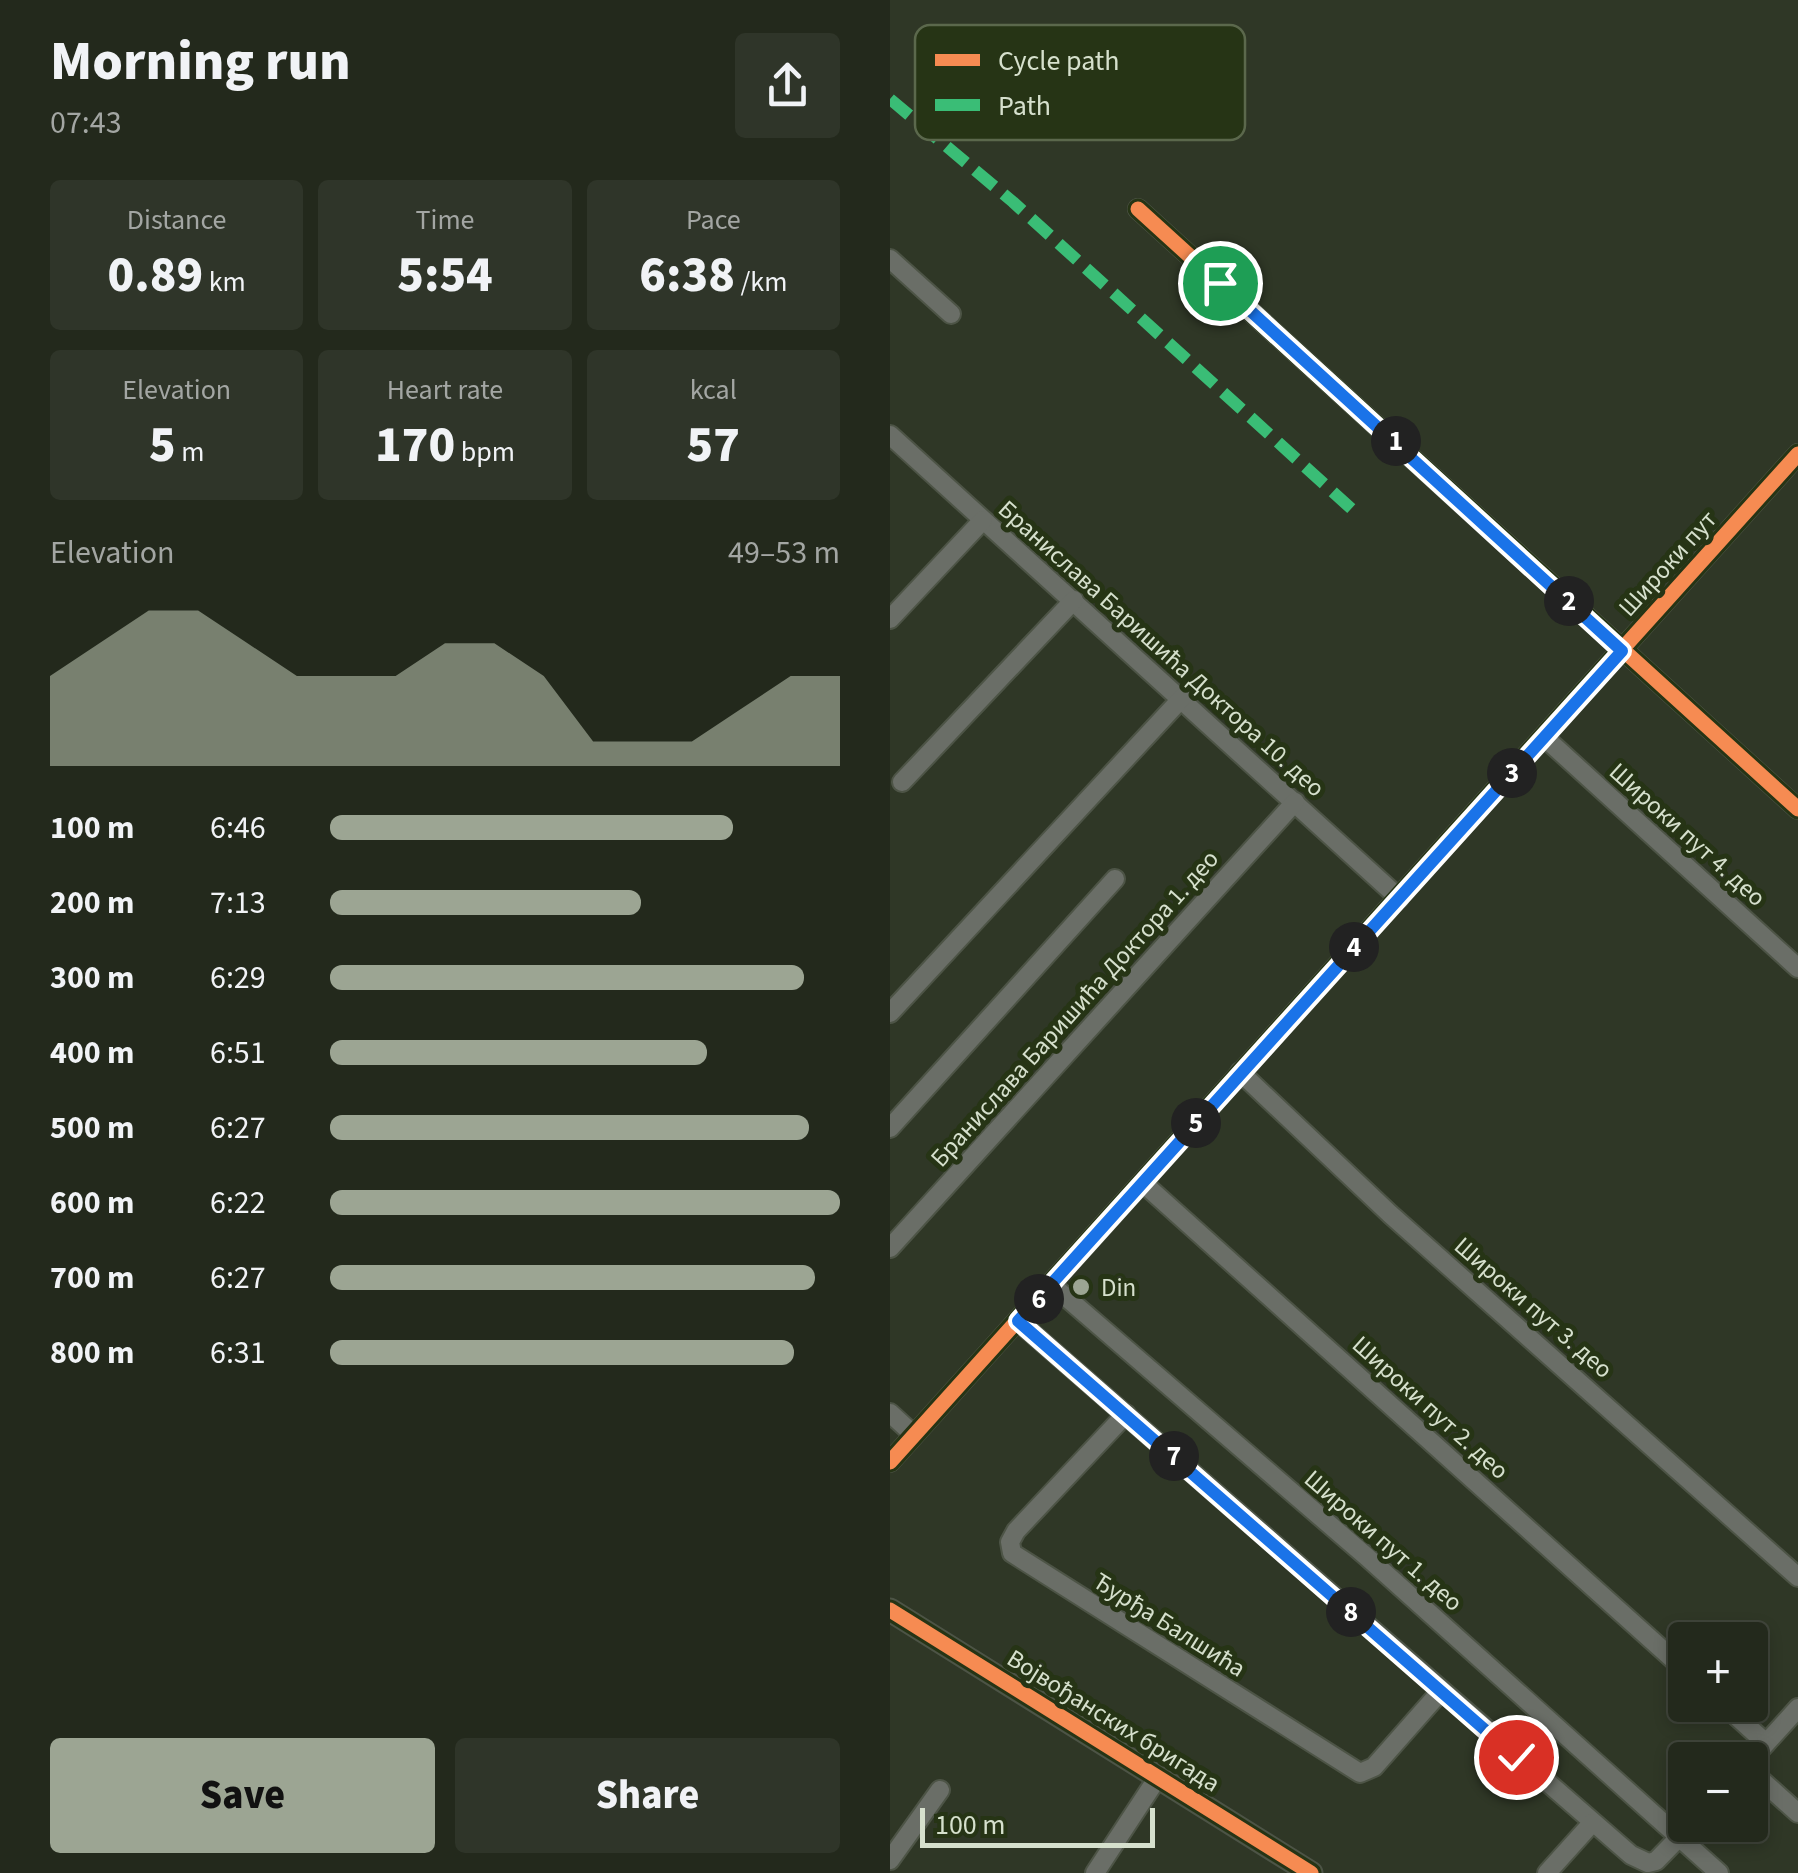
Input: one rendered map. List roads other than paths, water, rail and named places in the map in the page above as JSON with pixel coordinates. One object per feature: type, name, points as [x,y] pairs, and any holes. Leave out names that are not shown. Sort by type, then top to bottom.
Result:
[{"type":"street","points":[[1138,209],[1798,809]]},
{"type":"street","points":[[890,258],[951,314]]},
{"type":"street","name":"Бранислава Баришића Доктора 10. део","points":[[890,434],[1399,898]]},
{"type":"street","name":"Широки пут","points":[[890,1462],[1798,454]]},
{"type":"street","points":[[890,619],[983,520]]},
{"type":"street","points":[[902,782],[1074,600]]},
{"type":"street","points":[[890,1013],[1182,698]]},
{"type":"street","name":"Широки пут 4. део","points":[[1544,737],[1798,968]]},
{"type":"street","name":"Бранислава Баришића Доктора 1. део","points":[[890,1248],[1295,802]]},
{"type":"street","points":[[890,1128],[1115,879]]},
{"type":"street","name":"Широки пут 3. део","points":[[1240,1072],[1390,1214],[1798,1576]]},
{"type":"street","name":"Широки пут 2. део","points":[[1143,1183],[1668,1655]]},
{"type":"street","name":"Широки пут 1. део","points":[[1052,1285],[1668,1816]]},
{"type":"street","points":[[1018,1321],[1630,1856],[1648,1863],[1672,1842]]},
{"type":"street","points":[[890,1413],[914,1435]]},
{"type":"street","name":"Ђурђа Балшића","points":[[1126,1414],[1016,1531],[1010,1542],[1012,1553],[1360,1772],[1374,1767],[1440,1691]]},
{"type":"street","name":"Војвођанских бригада","points":[[890,1610],[1311,1873]]},
{"type":"street","points":[[1767,1742],[1798,1709]]},
{"type":"street","points":[[1743,1722],[1765,1742]]},
{"type":"street","points":[[1095,1873],[1158,1777]]},
{"type":"street","points":[[1768,1786],[1798,1813]]},
{"type":"street","points":[[890,1860],[940,1790]]},
{"type":"street","points":[[1547,1873],[1592,1823]]},
{"type":"street","name":"Широки пут 1. део","points":[[1694,1842],[1718,1873]]},
{"type":"place","name":"Din","points":[[1081,1287]]}]
